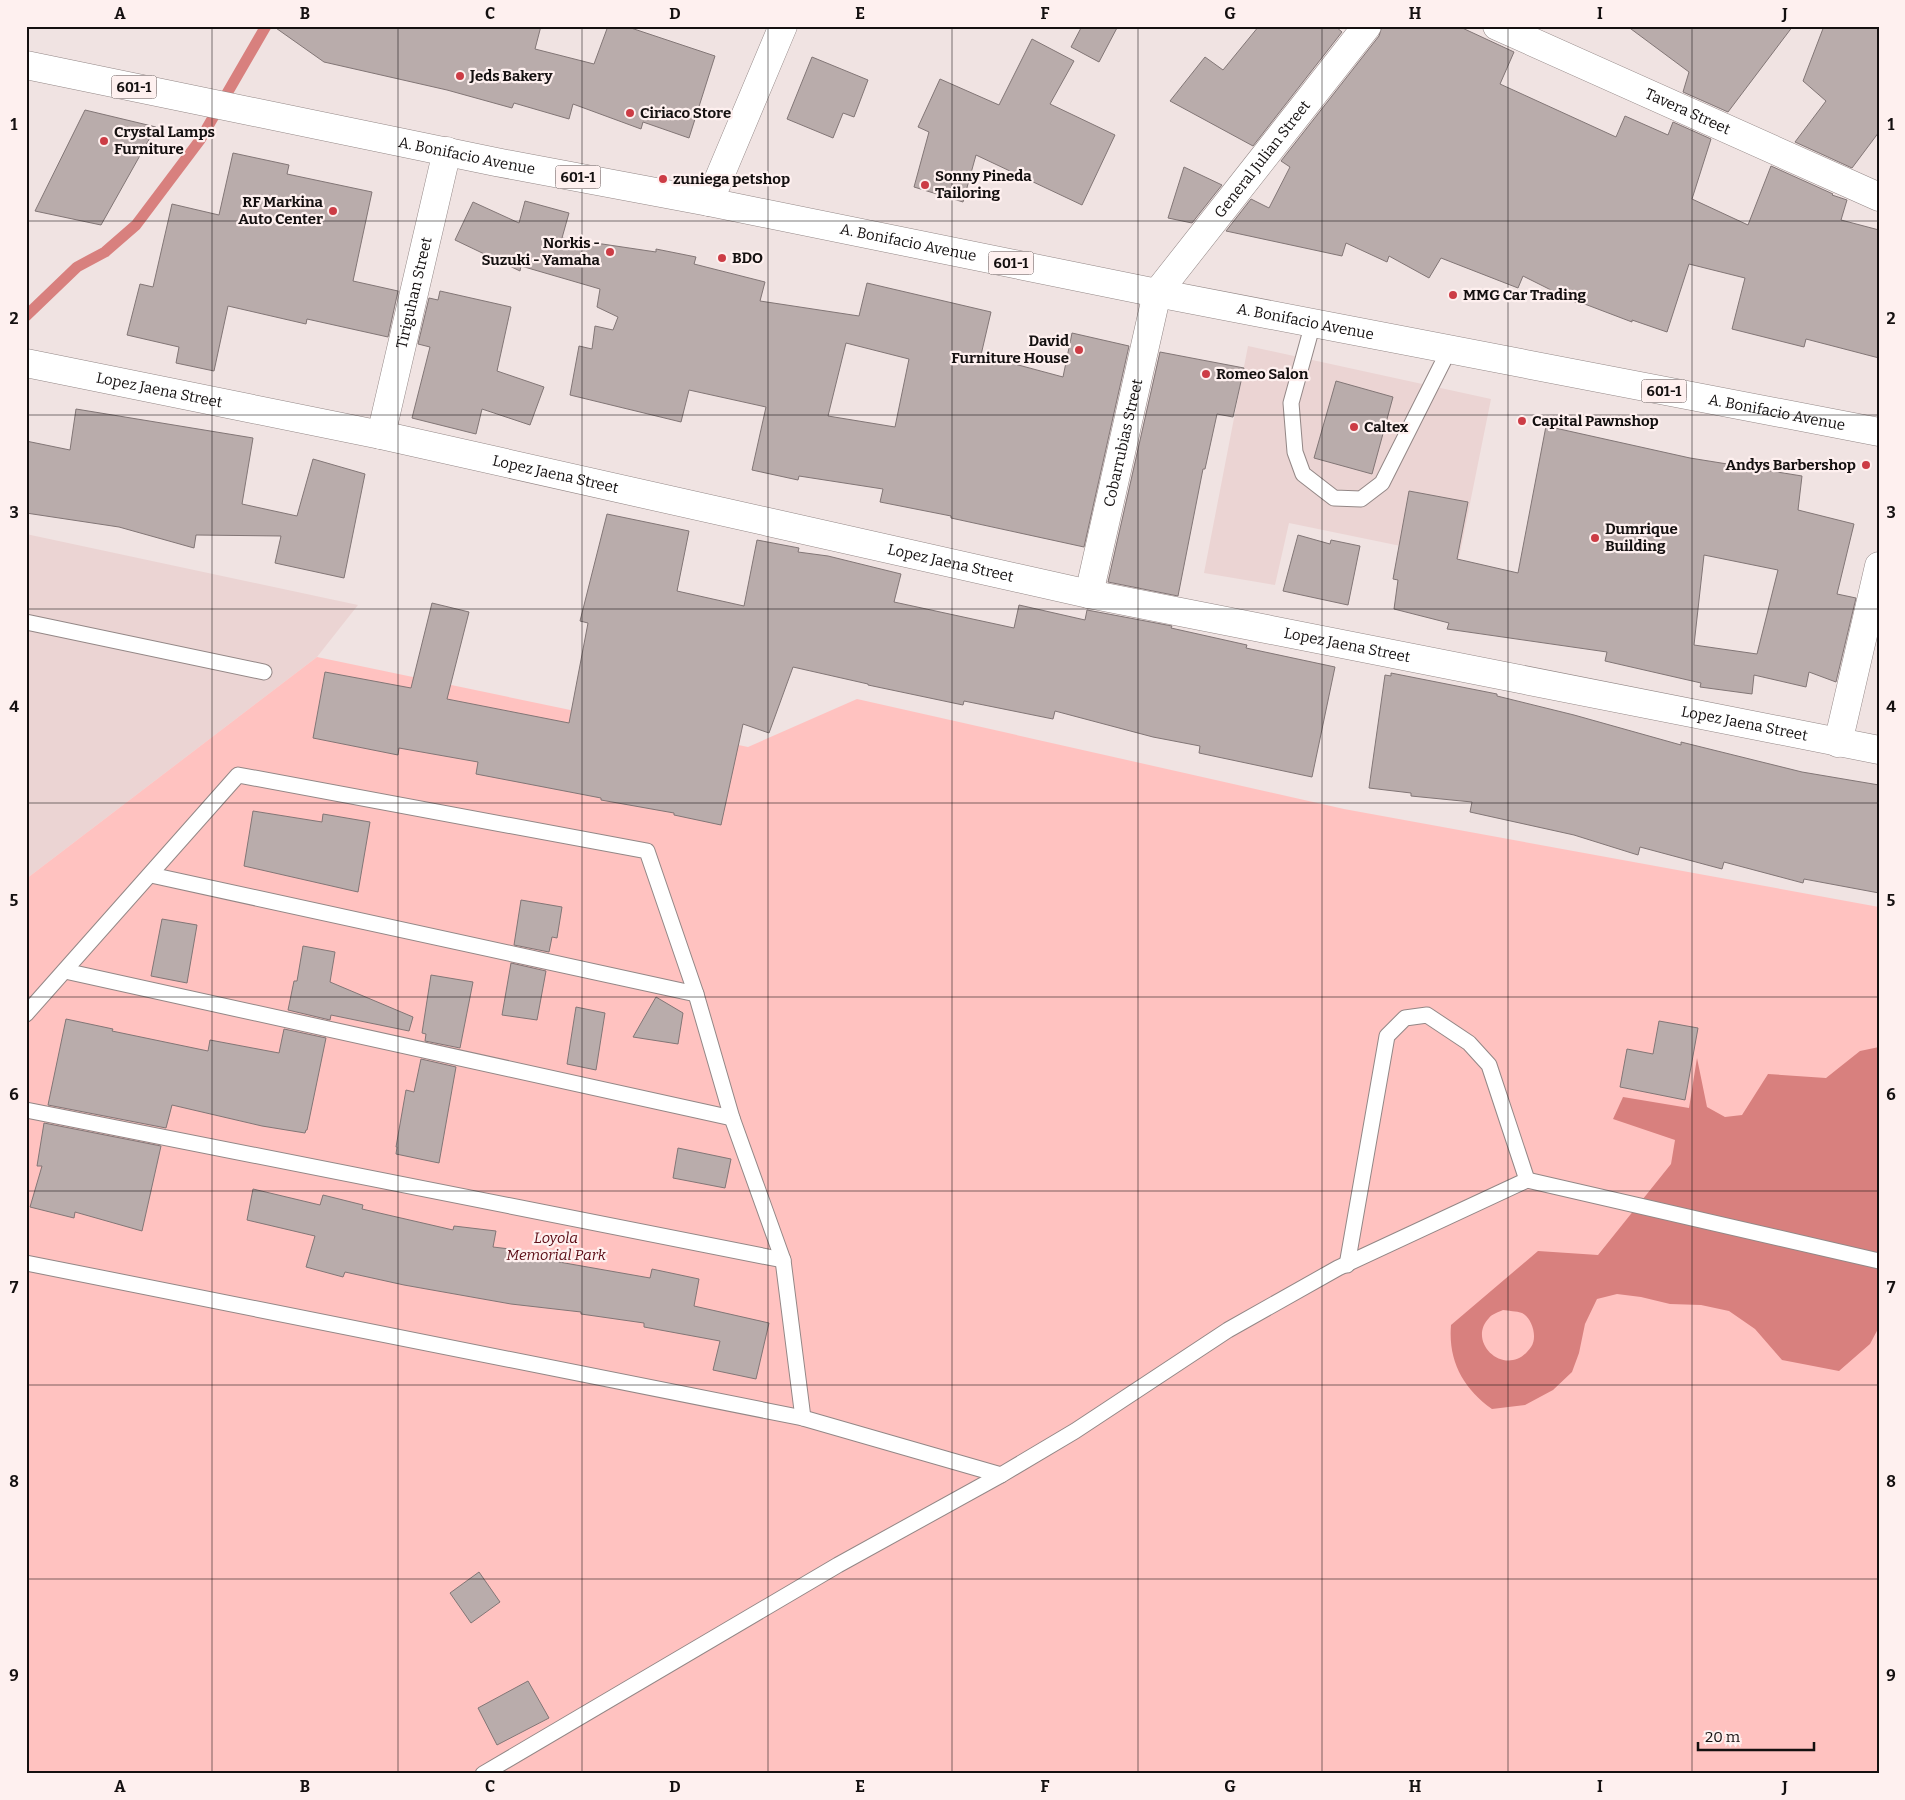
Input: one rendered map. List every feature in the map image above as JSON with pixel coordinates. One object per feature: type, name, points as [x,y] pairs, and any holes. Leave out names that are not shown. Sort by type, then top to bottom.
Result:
[{"type":"street","points":[[709,202],[783,26]]},
{"type":"street","name":"General Julian Street","points":[[1157,293],[1367,26]]},
{"type":"street","name":"Tavera Street","points":[[1497,26],[1879,197]]},
{"type":"street","name":"A. Bonifacio Avenue","points":[[26,65],[1157,293],[1879,432]]},
{"type":"street","name":"Tiriguhan Street","points":[[381,435],[447,151]]},
{"type":"street","name":"Cobarrubias Street","points":[[1089,594],[1157,293]]},
{"type":"street","name":"Lopez Jaena Street","points":[[26,363],[381,435],[1089,594],[1879,750]]},
{"type":"street","points":[[1838,743],[1879,566]]},
{"type":"lane","points":[[1313,323],[1291,403],[1295,452],[1303,474],[1334,498],[1361,499],[1382,483],[1449,350]]},
{"type":"lane","points":[[26,622],[264,672]]},
{"type":"lane","points":[[26,1014],[238,775],[647,851],[696,994],[732,1118],[783,1260],[803,1418]]},
{"type":"lane","points":[[151,875],[696,994]]},
{"type":"lane","points":[[65,971],[732,1118]]},
{"type":"lane","points":[[1348,1265],[1386,1036],[1405,1018],[1427,1015],[1469,1042],[1489,1065],[1528,1180]]},
{"type":"lane","points":[[26,1110],[783,1260]]},
{"type":"lane","points":[[483,1774],[838,1565],[1001,1475],[1075,1431],[1228,1330],[1348,1265],[1528,1180],[1879,1261]]},
{"type":"lane","points":[[26,1263],[803,1418],[1001,1475]]},
{"type":"shaded area","points":[[1248,346],[1491,399],[1459,558],[1289,523],[1275,585],[1204,573]]},
{"type":"shaded area","points":[[26,534],[358,605],[317,657],[26,879]]},
{"type":"shaded area","points":[[1879,1047],[1879,1327],[1870,1344],[1839,1371],[1782,1360],[1755,1329],[1729,1311],[1701,1305],[1670,1304],[1641,1297],[1617,1294],[1597,1299],[1585,1324],[1579,1353],[1572,1372],[1553,1390],[1525,1405],[1492,1409],[1465,1383],[1455,1362],[1452,1350],[1451,1325],[1538,1251],[1598,1255],[1671,1164],[1675,1140],[1613,1119],[1623,1097],[1689,1108],[1697,1058],[1707,1107],[1725,1117],[1742,1115],[1768,1074],[1826,1078],[1860,1051]],"holes":[[[1503,1310],[1520,1312],[1526,1315],[1531,1323],[1534,1333],[1533,1343],[1522,1357],[1511,1360],[1501,1359],[1492,1355],[1482,1338],[1483,1328],[1489,1318]]]},
{"type":"green space","name":"Loyola Memorial Park","points":[[317,657],[748,747],[857,699],[1344,809],[1879,907],[1879,1774],[26,1774],[26,879]]},
{"type":"building","points":[[273,26],[541,26],[535,49],[594,64],[608,26],[625,26],[715,56],[689,138],[643,122],[641,129],[573,104],[569,119],[514,103],[512,108],[447,90],[324,62]]},
{"type":"building","points":[[1082,26],[1118,26],[1099,62],[1071,47]]},
{"type":"building","points":[[1259,26],[1335,26],[1342,32],[1253,146],[1170,101],[1205,57],[1223,70]]},
{"type":"building","points":[[1382,26],[1458,26],[1514,52],[1500,84],[1616,137],[1625,116],[1668,135],[1673,122],[1711,139],[1692,199],[1748,225],[1771,166],[1832,195],[1847,200],[1841,220],[1879,230],[1879,358],[1806,339],[1804,347],[1732,329],[1745,278],[1689,264],[1667,332],[1632,320],[1632,322],[1582,303],[1581,305],[1523,276],[1518,288],[1441,258],[1429,278],[1389,256],[1387,262],[1346,243],[1342,256],[1226,231],[1251,199],[1269,208],[1290,167],[1281,161],[1379,36]]},
{"type":"building","points":[[1627,26],[1793,26],[1728,112],[1683,92],[1689,72]]},
{"type":"building","points":[[1824,26],[1879,26],[1879,132],[1852,168],[1795,142],[1826,101],[1803,81]]},
{"type":"building","points":[[1032,39],[1074,61],[1050,104],[1115,135],[1082,205],[976,155],[963,202],[914,187],[929,132],[918,127],[940,79],[999,105]]},
{"type":"building","points":[[812,57],[868,80],[854,117],[843,113],[833,138],[787,119]]},
{"type":"building","points":[[85,110],[156,127],[101,225],[35,211]]},
{"type":"building","points":[[233,153],[289,165],[287,174],[372,192],[353,281],[398,291],[388,337],[307,319],[306,324],[228,306],[214,371],[176,363],[179,347],[127,335],[140,284],[153,287],[172,204],[219,215]]},
{"type":"building","points":[[1184,167],[1222,185],[1192,223],[1168,218]]},
{"type":"building","points":[[525,201],[569,213],[562,238],[656,252],[656,249],[696,257],[694,264],[765,282],[760,301],[859,316],[867,283],[991,312],[981,355],[1063,377],[1072,333],[1129,346],[1084,547],[951,518],[951,516],[880,502],[883,489],[799,476],[798,480],[752,470],[766,407],[689,390],[681,422],[570,395],[579,346],[592,349],[595,326],[613,330],[618,317],[597,307],[600,289],[521,266],[520,271],[455,240],[473,202],[519,223]],"holes":[[[846,343],[909,359],[895,427],[828,416]]]},
{"type":"building","points":[[440,291],[511,307],[497,371],[544,387],[530,425],[482,409],[476,434],[412,418],[430,347],[418,344],[429,298],[438,300]]},
{"type":"building","points":[[1160,352],[1244,368],[1233,417],[1217,414],[1205,469],[1203,469],[1178,596],[1108,582]]},
{"type":"building","name":"Caltex","points":[[1336,381],[1393,397],[1372,474],[1314,458]]},
{"type":"building","points":[[76,409],[253,438],[242,504],[297,516],[313,459],[365,474],[344,578],[275,563],[281,536],[196,535],[194,548],[119,527],[26,513],[26,441],[70,450]]},
{"type":"building","points":[[1546,426],[1690,458],[1802,476],[1798,510],[1854,524],[1837,594],[1856,598],[1836,682],[1809,672],[1806,687],[1754,675],[1752,694],[1700,687],[1701,683],[1605,661],[1607,652],[1447,629],[1449,623],[1394,609],[1398,580],[1393,579],[1409,491],[1468,502],[1457,559],[1518,573]],"holes":[[[1704,555],[1778,570],[1757,654],[1694,645]]]},
{"type":"building","points":[[607,514],[689,531],[677,591],[744,606],[757,540],[799,548],[798,552],[828,556],[901,574],[894,602],[1014,628],[1019,605],[1085,620],[1087,610],[1172,626],[1171,628],[1247,645],[1246,648],[1335,667],[1312,777],[1199,753],[1200,746],[1153,737],[1055,711],[1053,719],[964,701],[963,705],[793,667],[769,733],[743,724],[721,825],[674,815],[674,813],[476,774],[478,762],[399,748],[398,755],[313,738],[325,672],[411,688],[432,603],[469,612],[447,699],[569,723],[588,623],[580,621]]},
{"type":"building","points":[[1298,535],[1330,544],[1331,540],[1360,546],[1348,605],[1283,591]]},
{"type":"building","points":[[1391,673],[1497,694],[1497,696],[1681,745],[1681,742],[1802,772],[1879,785],[1879,893],[1804,879],[1803,883],[1724,862],[1722,869],[1640,847],[1638,855],[1574,835],[1470,812],[1472,802],[1411,796],[1411,793],[1369,788],[1385,675],[1391,676]]},
{"type":"building","points":[[253,811],[322,822],[323,814],[370,822],[358,892],[244,866]]},
{"type":"building","points":[[521,900],[562,907],[557,938],[552,937],[549,952],[514,945]]},
{"type":"building","points":[[162,919],[197,925],[187,983],[151,976]]},
{"type":"building","points":[[303,946],[335,952],[330,982],[413,1017],[409,1031],[331,1015],[330,1020],[288,1010],[294,981],[297,981]]},
{"type":"building","points":[[511,963],[546,971],[537,1020],[502,1015]]},
{"type":"building","points":[[431,975],[473,982],[460,1048],[425,1041],[426,1034],[422,1033]]},
{"type":"building","points":[[656,997],[683,1013],[678,1044],[633,1037]]},
{"type":"building","points":[[576,1007],[605,1013],[596,1070],[567,1064]]},
{"type":"building","points":[[66,1019],[113,1029],[112,1031],[208,1051],[210,1040],[279,1053],[284,1029],[326,1038],[307,1130],[305,1133],[262,1126],[172,1105],[166,1128],[48,1105]]},
{"type":"building","points":[[1659,1021],[1698,1028],[1685,1100],[1620,1087],[1627,1049],[1653,1054]]},
{"type":"building","points":[[421,1059],[456,1067],[439,1163],[396,1154],[406,1090],[414,1092]]},
{"type":"building","points":[[44,1123],[161,1146],[142,1231],[75,1212],[74,1218],[30,1207],[42,1166],[37,1166]]},
{"type":"building","points":[[678,1148],[731,1159],[725,1188],[673,1178]]},
{"type":"building","points":[[253,1189],[320,1205],[323,1195],[363,1205],[362,1209],[453,1230],[454,1226],[496,1231],[493,1247],[560,1255],[559,1262],[650,1278],[652,1269],[699,1279],[694,1306],[769,1323],[756,1379],[713,1370],[720,1341],[644,1327],[644,1323],[581,1314],[581,1312],[511,1304],[404,1285],[345,1272],[343,1277],[306,1267],[315,1236],[247,1220]]},
{"type":"building","points":[[479,1572],[500,1602],[471,1623],[450,1593]]},
{"type":"building","points":[[528,1681],[549,1718],[497,1745],[478,1708]]},
{"type":"waterway","points":[[26,316],[77,267],[105,252],[136,225],[200,140],[266,26]]},
{"type":"place","name":"Jeds Bakery","points":[[460,76]]},
{"type":"place","name":"Ciriaco Store","points":[[630,113]]},
{"type":"place","name":"Crystal Lamps Furniture","points":[[104,141]]},
{"type":"place","name":"zuniega petshop","points":[[663,179]]},
{"type":"place","name":"Sonny Pineda Tailoring","points":[[925,185]]},
{"type":"place","name":"RF Markina Auto Center","points":[[333,211]]},
{"type":"place","name":"Norkis - Suzuki - Yamaha","points":[[610,252]]},
{"type":"place","name":"BDO","points":[[722,258]]},
{"type":"place","name":"MMG Car Trading","points":[[1453,295]]},
{"type":"place","name":"David Furniture House","points":[[1079,350]]},
{"type":"place","name":"Romeo Salon","points":[[1206,374]]},
{"type":"place","name":"Capital Pawnshop","points":[[1522,421]]},
{"type":"place","name":"Caltex","points":[[1354,427]]},
{"type":"place","name":"Andys Barbershop","points":[[1866,465]]},
{"type":"place","name":"Dumrique Building","points":[[1595,538]]}]
